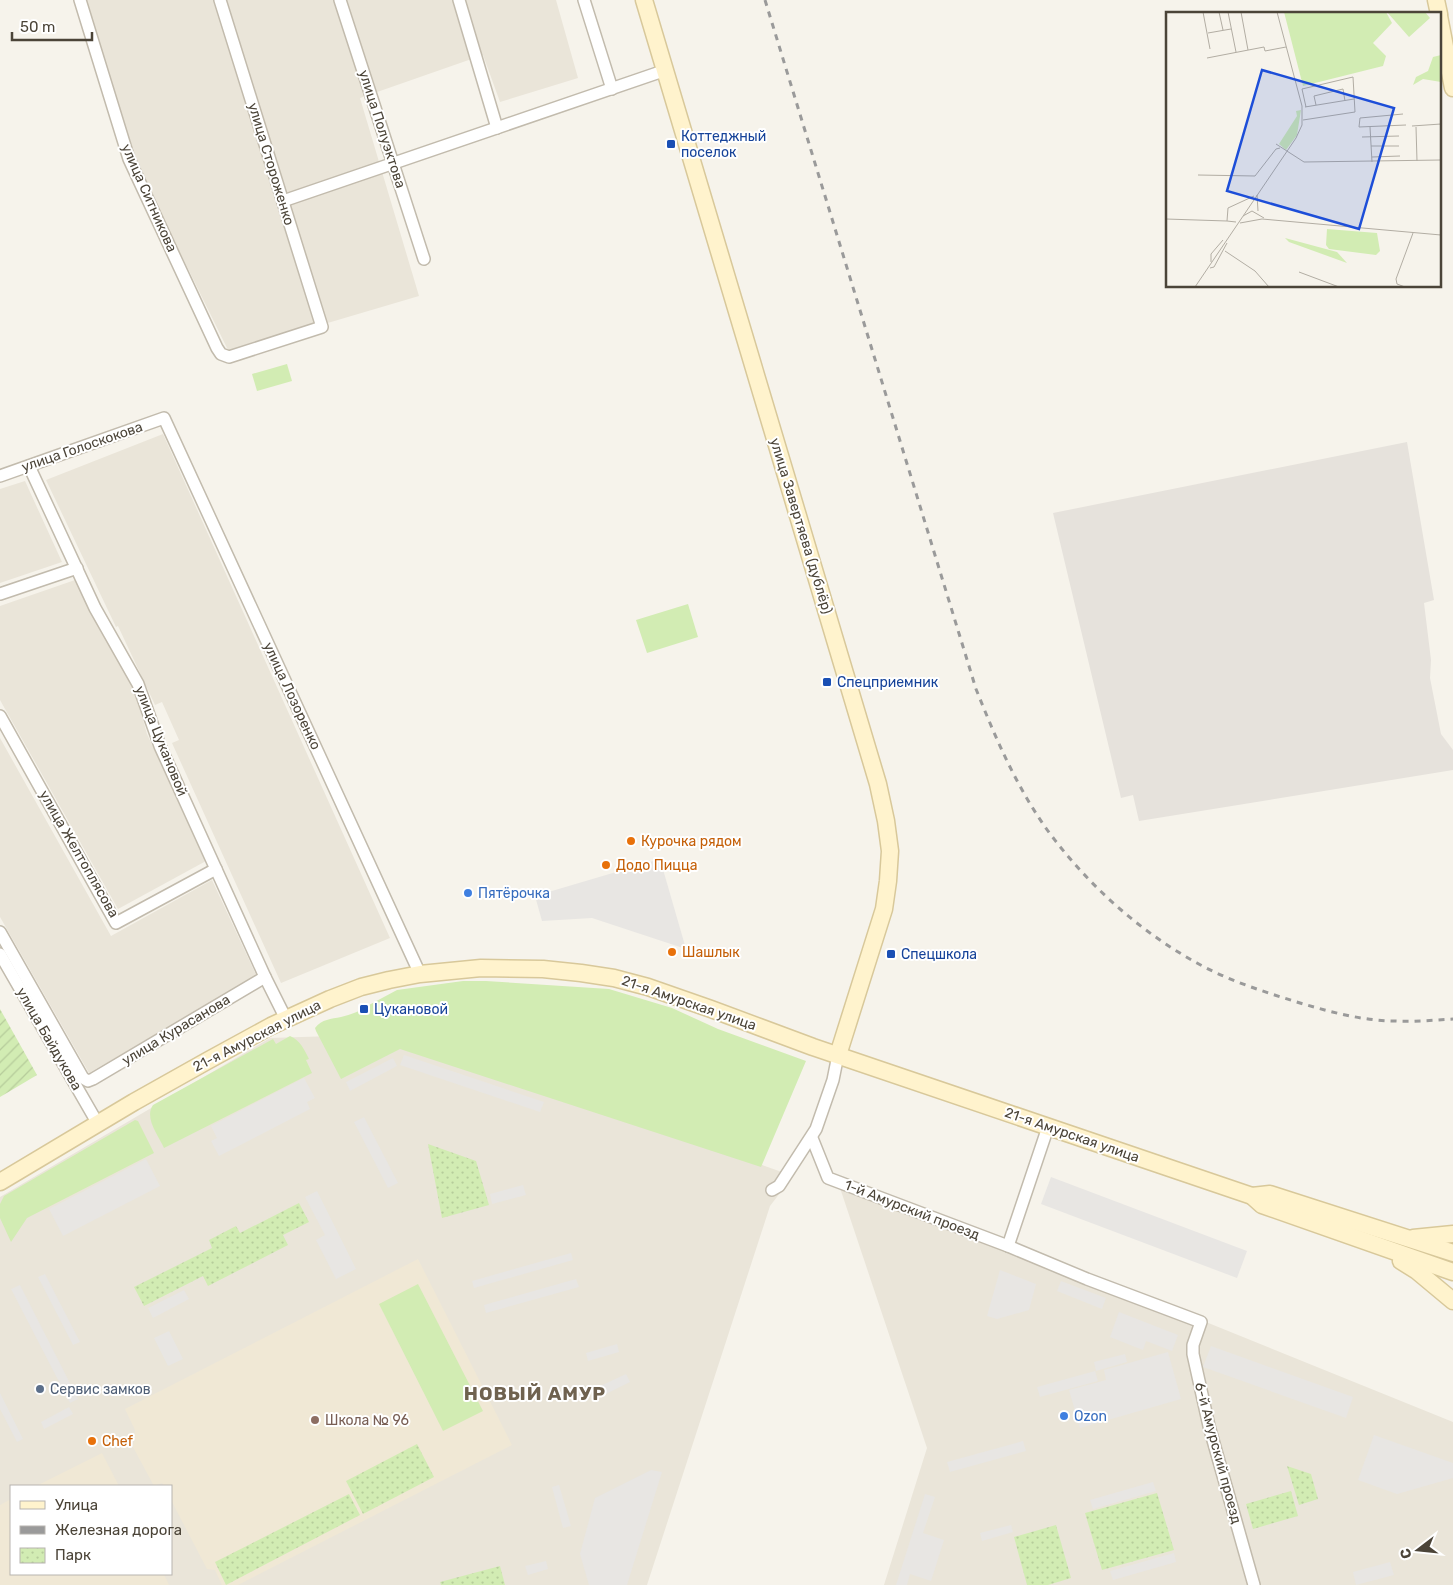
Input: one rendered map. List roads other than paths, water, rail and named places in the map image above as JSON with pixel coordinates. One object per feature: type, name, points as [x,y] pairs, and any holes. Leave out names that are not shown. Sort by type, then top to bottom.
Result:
[{"type":"main road","name":"улица Завертяева (дублёр)","points":[[644,0],[878,784],[886,820],[890,851],[884,909],[838,1055]]},
{"type":"main road","points":[[1440,20],[1453,88]]},
{"type":"main road","name":"21-я Амурская улица","points":[[0,1182],[158,1088],[286,1019],[330,999],[361,987],[420,974],[481,968],[542,969],[614,978],[677,997],[838,1055],[1252,1196],[1270,1194],[1453,1253]]},
{"type":"main road","name":"21-я Амурская улица","points":[[1252,1196],[1262,1206],[1453,1272]]},
{"type":"main road","points":[[1406,1238],[1453,1234]]},
{"type":"main road","points":[[1396,1253],[1400,1261],[1417,1271],[1453,1300]]},
{"type":"street","name":"улица Ситникова","points":[[80,0],[129,159],[221,354],[229,357],[322,327]]},
{"type":"street","name":"улица Стороженко","points":[[220,0],[322,327]]},
{"type":"street","name":"улица Полуэктова","points":[[340,0],[424,259]]},
{"type":"street","points":[[459,0],[498,128]]},
{"type":"street","points":[[584,0],[612,89]]},
{"type":"street","points":[[283,201],[666,70]]},
{"type":"street","name":"улица Голоскокова","points":[[0,476],[164,418]]},
{"type":"street","name":"улица Лозоренко","points":[[164,418],[420,974]]},
{"type":"street","name":"улица Цукановой","points":[[29,466],[76,568],[138,684],[160,746],[286,1019]]},
{"type":"street","points":[[0,594],[76,568]]},
{"type":"street","name":"улица Желтоплясова","points":[[0,716],[116,923],[216,869]]},
{"type":"street","name":"улица Байдукова","points":[[0,932],[83,1078],[88,1081]]},
{"type":"street","name":"улица Байдукова","points":[[0,954],[98,1124]]},
{"type":"street","name":"улица Курасанова","points":[[88,1081],[265,977]]},
{"type":"street","points":[[772,1190],[779,1186],[812,1138],[833,1080],[838,1055]]},
{"type":"street","points":[[1008,1246],[1048,1127]]},
{"type":"street","name":"1-й Амурский проезд","points":[[812,1138],[828,1178],[1201,1322]]},
{"type":"street","name":"6-й Амурский проезд","points":[[1201,1322],[1193,1344],[1193,1354],[1209,1426],[1254,1585]]},
{"type":"railway","points":[[765,0],[976,689],[1008,763],[1037,815],[1064,851],[1097,888],[1155,936],[1209,969],[1234,981],[1274,995],[1347,1015],[1384,1021],[1453,1019]]},
{"type":"place","name":"Коттеджный поселок","points":[[671,144]]},
{"type":"place","name":"Спецприемник","points":[[827,682]]},
{"type":"place","name":"Курочка рядом","points":[[631,841]]},
{"type":"place","name":"Додо Пицца","points":[[606,865]]},
{"type":"place","name":"Пятёрочка","points":[[468,893]]},
{"type":"place","name":"Шашлык","points":[[672,952]]},
{"type":"place","name":"Спецшкола","points":[[891,954]]},
{"type":"place","name":"Цукановой","points":[[364,1009]]},
{"type":"place","name":"Сервис замков","points":[[40,1389]]},
{"type":"place","name":"Ozon","points":[[1064,1416]]},
{"type":"place","name":"Школа № 96","points":[[315,1420]]},
{"type":"place","name":"Chef","points":[[92,1441]]},
{"type":"district","name":"НОВЫЙ АМУР","points":[[535,1393]]}]
